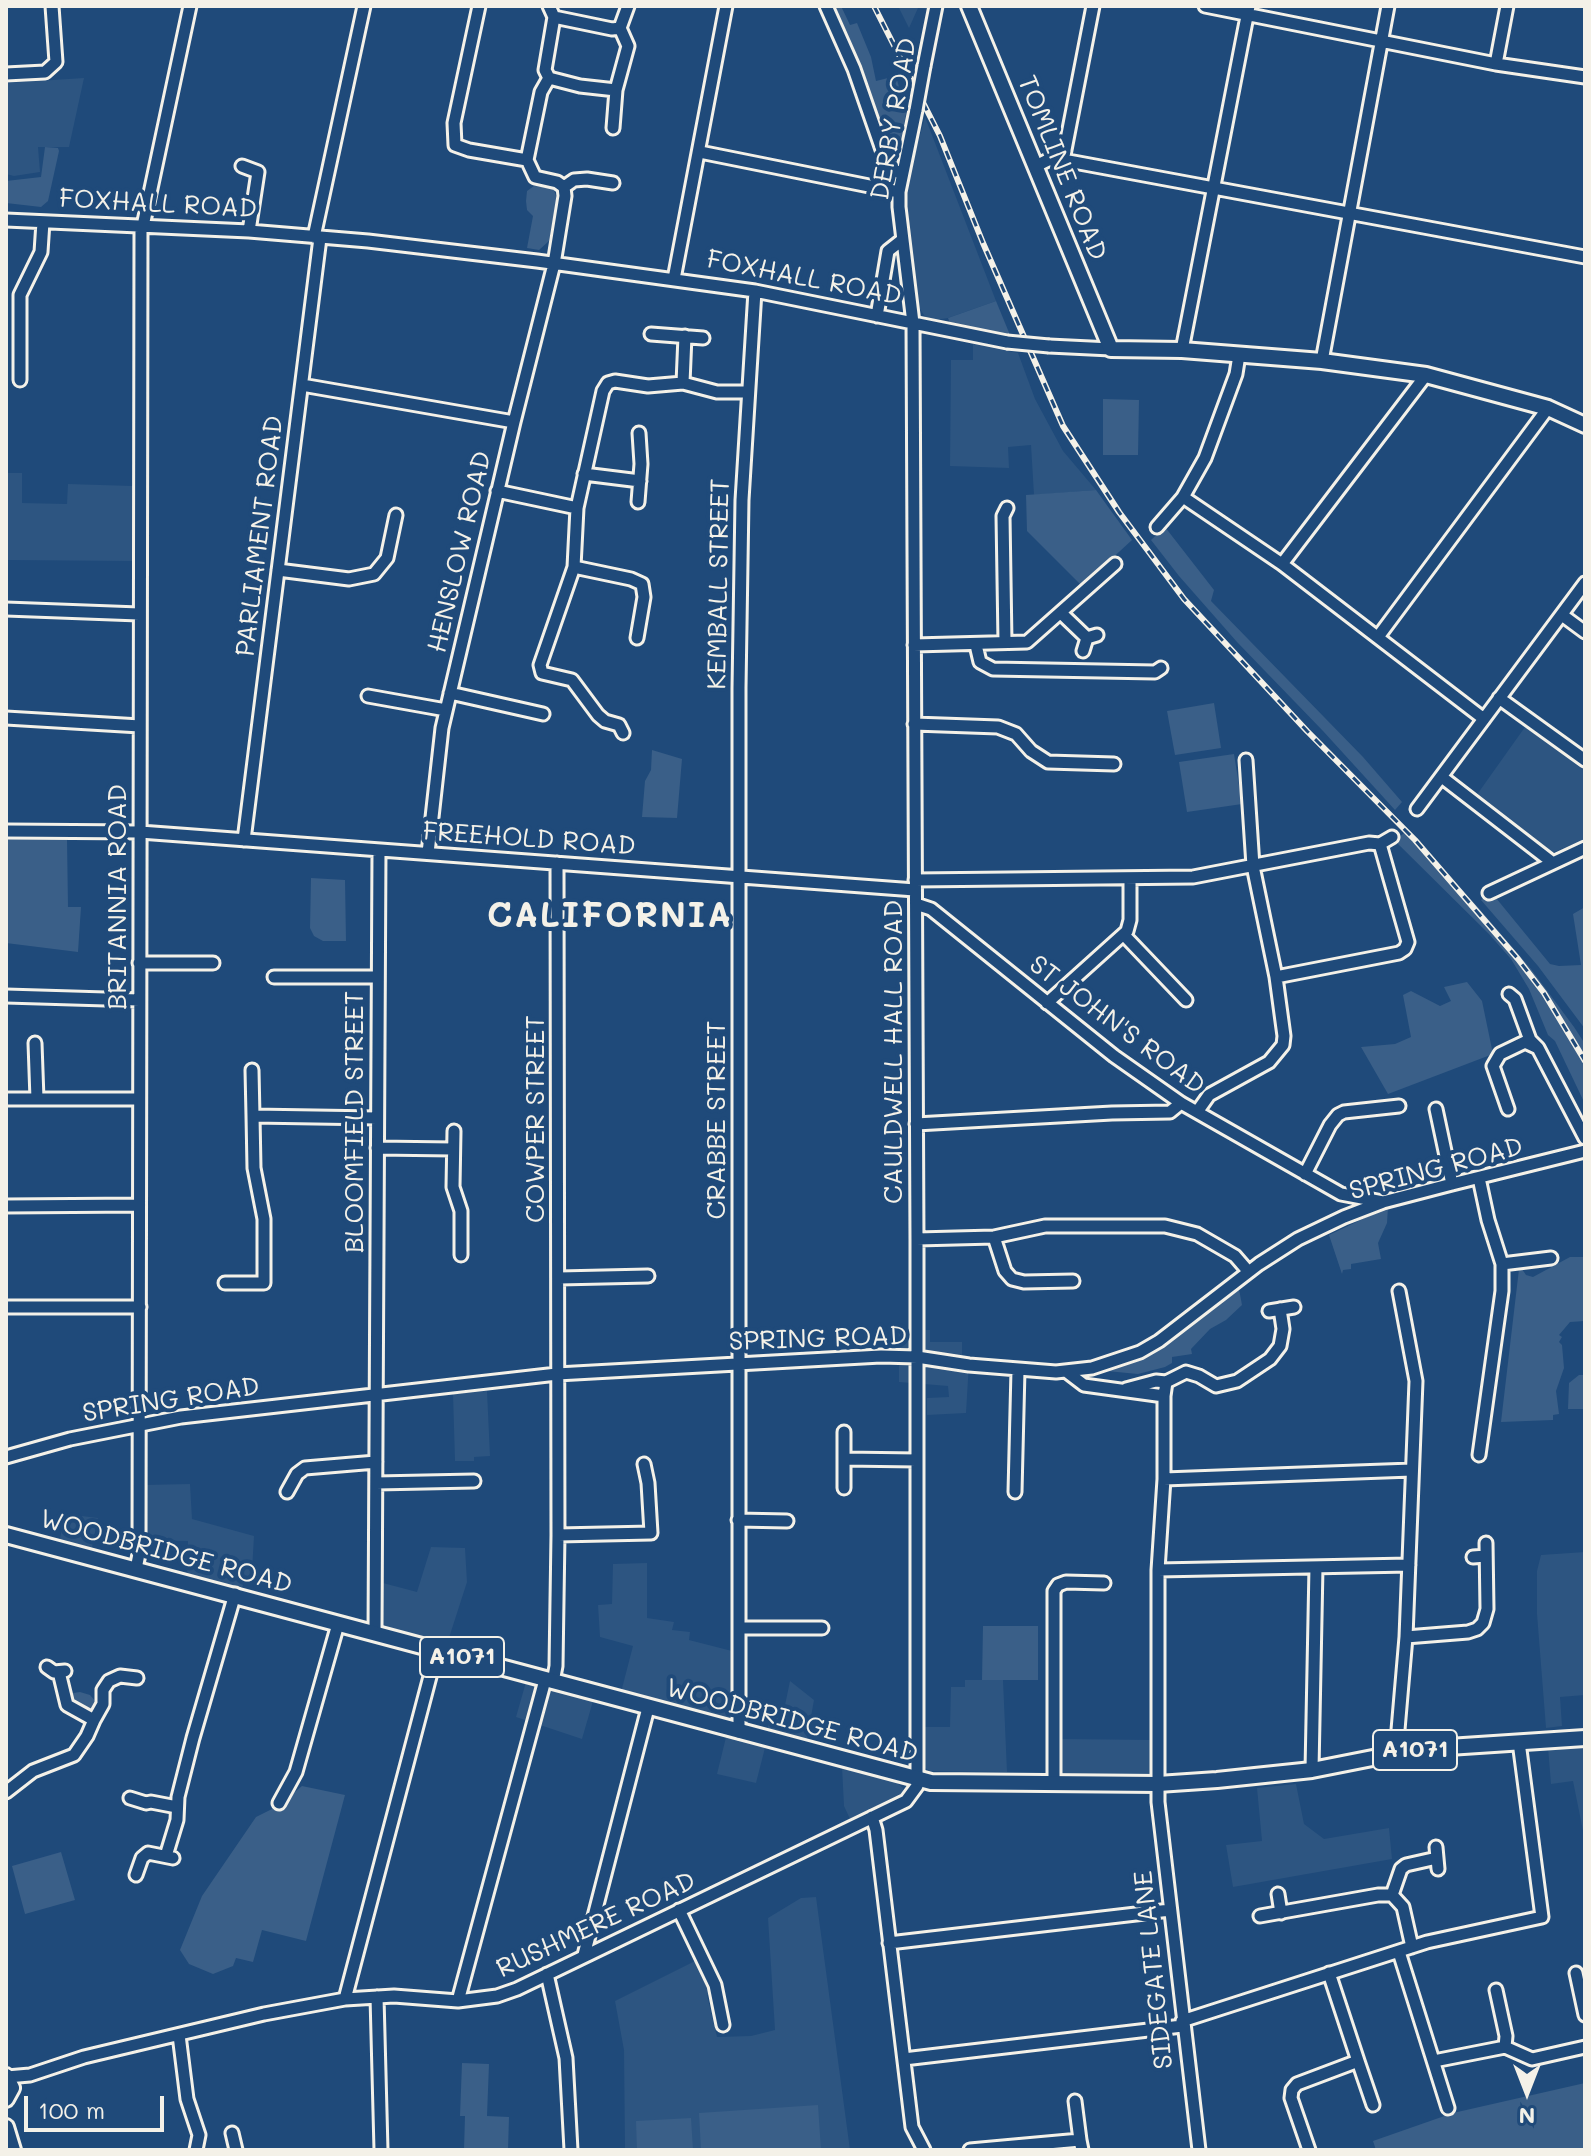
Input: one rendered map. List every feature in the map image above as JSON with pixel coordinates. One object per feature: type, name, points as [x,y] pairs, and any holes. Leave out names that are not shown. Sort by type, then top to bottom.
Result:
[{"type":"main road","name":"TOMLINE ROAD","points":[[969,6],[1111,349]]},
{"type":"main road","name":"FOXHALL ROAD","points":[[1111,349],[1182,350],[1322,361],[1426,375],[1548,408],[1585,425]]},
{"type":"main road","name":"WOODBRIDGE ROAD","points":[[6,1535],[235,1594],[918,1780],[1158,1784],[1312,1770],[1396,1753],[1585,1738]]},
{"type":"main road","points":[[6,2127],[13,2150]]},
{"type":"street","points":[[6,74],[45,72],[56,62],[52,6]]},
{"type":"street","name":"BRITANNIA ROAD","points":[[136,1569],[139,1554],[142,226],[190,6]]},
{"type":"street","name":"PARLIAMENT ROAD","points":[[244,840],[302,385],[317,238],[364,6]]},
{"type":"street","points":[[479,6],[454,123],[455,145],[527,160]]},
{"type":"street","points":[[613,128],[616,90],[628,46],[620,28],[628,6]]},
{"type":"street","points":[[674,279],[726,6]]},
{"type":"street","points":[[826,6],[854,69],[888,167],[902,174]]},
{"type":"street","name":"DERBY ROAD","points":[[913,323],[899,192],[936,6]]},
{"type":"street","points":[[1063,160],[1093,6]]},
{"type":"street","points":[[1205,6],[1248,10],[1496,64],[1585,77]]},
{"type":"street","points":[[1322,361],[1388,6]]},
{"type":"street","points":[[1496,64],[1507,6]]},
{"type":"street","points":[[1182,350],[1248,10]]},
{"type":"street","points":[[616,90],[580,86],[549,78],[545,70],[551,12],[612,29],[620,28]]},
{"type":"street","points":[[549,78],[541,92],[527,160],[535,177],[557,182],[564,187],[574,180],[613,183]]},
{"type":"street","points":[[700,152],[899,192]]},
{"type":"street","points":[[1036,166],[1048,160],[1063,160],[1585,257]]},
{"type":"street","points":[[242,166],[258,172],[249,231]]},
{"type":"street","name":"HENSLOW ROAD","points":[[428,853],[436,763],[446,710],[554,264],[564,187]]},
{"type":"street","name":"FOXHALL ROAD","points":[[6,220],[249,231],[368,241],[755,291],[1007,342],[1111,349]]},
{"type":"street","points":[[20,380],[20,295],[41,252],[43,222]]},
{"type":"street","name":"DERBY ROAD","points":[[877,316],[888,251],[902,240]]},
{"type":"street","name":"KEMBALL STREET","points":[[739,878],[742,500],[755,291]]},
{"type":"street","name":"CAULDWELL HALL ROAD","points":[[913,323],[918,1780]]},
{"type":"street","points":[[651,334],[703,338]]},
{"type":"street","points":[[683,383],[685,336]]},
{"type":"street","points":[[1157,527],[1183,497],[1207,453],[1236,374],[1239,355]]},
{"type":"street","points":[[1282,564],[1426,375]]},
{"type":"street","points":[[623,733],[620,720],[598,715],[572,680],[542,673],[540,665],[574,567],[577,508],[603,391],[608,383],[615,381],[648,386],[683,383],[717,392],[747,392]]},
{"type":"street","points":[[302,385],[514,422]]},
{"type":"street","points":[[1378,637],[1548,408]]},
{"type":"street","points":[[638,502],[639,433]]},
{"type":"street","points":[[584,474],[640,481]]},
{"type":"street","points":[[497,491],[577,508]]},
{"type":"street","points":[[1183,497],[1282,564],[1484,719]]},
{"type":"street","points":[[1005,642],[1003,516],[1007,508]]},
{"type":"street","points":[[278,570],[349,579],[374,574],[387,558],[396,515]]},
{"type":"street","points":[[914,645],[976,645],[1032,639],[1115,564]]},
{"type":"street","points":[[574,567],[642,584],[644,597],[637,638]]},
{"type":"street","points":[[1417,809],[1585,583]]},
{"type":"street","points":[[6,609],[139,614]]},
{"type":"street","points":[[1061,613],[1092,636],[1083,651]]},
{"type":"street","points":[[1562,615],[1585,632]]},
{"type":"street","points":[[976,645],[980,662],[993,669],[1155,672],[1161,668]]},
{"type":"street","points":[[450,693],[543,714]]},
{"type":"street","points":[[368,696],[446,710]]},
{"type":"street","points":[[1499,698],[1585,760]]},
{"type":"street","points":[[6,718],[140,726]]},
{"type":"street","points":[[914,724],[998,727],[1016,734],[1031,751],[1048,762],[1114,764]]},
{"type":"street","points":[[1197,1112],[1209,1095],[1256,1070],[1279,1053],[1284,1036],[1276,977],[1253,866],[1246,760]]},
{"type":"street","points":[[1443,778],[1553,863]]},
{"type":"street","name":"FREEHOLD ROAD","points":[[6,831],[140,832],[739,878],[915,885],[1198,877],[1369,843],[1380,844]]},
{"type":"street","points":[[1276,977],[1399,953],[1405,949],[1408,942],[1380,844],[1392,837]]},
{"type":"street","points":[[1489,893],[1585,848]]},
{"type":"street","name":"BLOOMFIELD STREET","points":[[375,1633],[379,850]]},
{"type":"street","name":"COWPER STREET","points":[[458,2001],[549,1681],[556,1666],[559,1278],[557,863]]},
{"type":"street","name":"CRABBE STREET","points":[[739,878],[739,1732]]},
{"type":"street","points":[[1047,1003],[1124,935],[1130,920],[1130,878]]},
{"type":"street","name":"ST JOHN'S ROAD","points":[[916,904],[931,909],[1123,1064],[1181,1103],[1341,1194],[1383,1202]]},
{"type":"street","points":[[1124,935],[1186,1000]]},
{"type":"street","points":[[139,963],[213,963]]},
{"type":"street","points":[[274,977],[377,977]]},
{"type":"street","points":[[1509,994],[1515,999],[1530,1040],[1538,1048],[1585,1138]]},
{"type":"street","points":[[6,996],[139,1000]]},
{"type":"street","points":[[1508,1109],[1493,1066],[1500,1054],[1525,1042],[1538,1048]]},
{"type":"street","points":[[35,1043],[37,1099]]},
{"type":"street","points":[[252,1070],[254,1168],[264,1219],[265,1297]]},
{"type":"street","points":[[6,1099],[139,1099]]},
{"type":"street","points":[[916,1124],[1170,1112],[1181,1103]]},
{"type":"street","points":[[1305,1174],[1338,1115],[1399,1106]]},
{"type":"street","points":[[1436,1109],[1452,1184]]},
{"type":"street","points":[[253,1116],[377,1118]]},
{"type":"street","points":[[454,1131],[453,1187],[461,1211],[461,1255]]},
{"type":"street","points":[[377,1148],[453,1149]]},
{"type":"street","name":"SPRING ROAD","points":[[6,1457],[139,1424],[257,1407],[557,1374],[739,1363],[917,1357],[1018,1370],[1067,1372],[1092,1368],[1140,1352],[1194,1315],[1248,1271],[1298,1239],[1344,1217],[1383,1202],[1585,1151]]},
{"type":"street","points":[[1479,1178],[1502,1264],[1501,1307],[1479,1455]]},
{"type":"street","points":[[1341,1194],[1345,1200],[1344,1217]]},
{"type":"street","points":[[6,1206],[139,1205]]},
{"type":"street","points":[[917,1239],[994,1237],[1045,1226],[1173,1227],[1197,1234],[1220,1247],[1241,1261],[1248,1271]]},
{"type":"street","points":[[994,1237],[1005,1271],[1012,1279],[1024,1282],[1073,1281]]},
{"type":"street","points":[[1502,1264],[1551,1258]]},
{"type":"street","points":[[559,1278],[648,1276]]},
{"type":"street","points":[[225,1283],[264,1283]]},
{"type":"street","points":[[1396,1753],[1406,1637],[1416,1381],[1399,1291]]},
{"type":"street","points":[[6,1307],[140,1307]]},
{"type":"street","points":[[1126,1390],[1135,1385],[1166,1382],[1186,1372],[1216,1386],[1237,1381],[1270,1359],[1280,1346],[1283,1329],[1275,1310],[1294,1307]]},
{"type":"street","points":[[1015,1492],[1018,1370]]},
{"type":"street","points":[[1067,1372],[1084,1385],[1164,1396]]},
{"type":"street","name":"SIDEGATE LANE","points":[[1166,1382],[1158,1570],[1158,1784],[1182,2023],[1199,2150]]},
{"type":"street","points":[[844,1432],[844,1488]]},
{"type":"street","points":[[844,1459],[917,1460]]},
{"type":"street","points":[[287,1492],[297,1474],[305,1468],[376,1462]]},
{"type":"street","points":[[558,1535],[651,1533],[644,1464]]},
{"type":"street","points":[[1164,1479],[1412,1470]]},
{"type":"street","points":[[376,1483],[474,1481]]},
{"type":"street","points":[[738,1520],[787,1521]]},
{"type":"street","points":[[1406,1637],[1477,1629],[1486,1617],[1487,1609],[1486,1543]]},
{"type":"street","points":[[1473,1557],[1486,1556]]},
{"type":"street","points":[[1158,1570],[1409,1565]]},
{"type":"street","points":[[1312,1770],[1316,1567]]},
{"type":"street","points":[[1054,1783],[1054,1591],[1066,1582],[1104,1583]]},
{"type":"street","points":[[136,1875],[144,1855],[169,1857],[193,1738],[235,1594]]},
{"type":"street","points":[[279,1803],[296,1772],[338,1624]]},
{"type":"street","points":[[739,1628],[822,1628]]},
{"type":"street","points":[[345,1999],[437,1650]]},
{"type":"street","points":[[47,1667],[62,1672],[67,1705],[94,1720]]},
{"type":"street","points":[[6,1792],[33,1771],[74,1755],[83,1745],[103,1704],[103,1690],[109,1681],[120,1676],[137,1678]]},
{"type":"street","points":[[584,1955],[648,1708]]},
{"type":"street","points":[[904,2059],[1182,2023],[1412,1947],[1542,1917],[1519,1742]]},
{"type":"street","name":"RUSHMERE ROAD","points":[[7,2091],[30,2075],[84,2057],[345,1999],[377,1997],[458,2001],[497,1996],[906,1801],[918,1780]]},
{"type":"street","points":[[130,1798],[177,1807]]},
{"type":"street","points":[[872,1817],[912,2127],[924,2150]]},
{"type":"street","points":[[1392,1895],[1401,1869],[1437,1858]]},
{"type":"street","points":[[1278,1894],[1281,1913]]},
{"type":"street","points":[[1260,1916],[1392,1895],[1403,1907],[1412,1947]]},
{"type":"street","points":[[679,1910],[715,1985],[723,2025]]},
{"type":"street","points":[[889,1943],[1170,1910]]},
{"type":"street","points":[[1399,1952],[1448,2108]]},
{"type":"street","points":[[1329,1973],[1373,2105]]},
{"type":"street","points":[[1576,1973],[1585,2015]]},
{"type":"street","points":[[547,1974],[566,2058],[571,2150]]},
{"type":"street","points":[[1496,1990],[1506,2036],[1505,2047]]},
{"type":"street","points":[[377,1997],[381,2150]]},
{"type":"street","points":[[179,2035],[187,2099],[199,2135],[200,2149]]},
{"type":"street","points":[[1434,2061],[1505,2047],[1532,2059],[1585,2047]]},
{"type":"street","points":[[1309,2150],[1291,2098],[1292,2090],[1297,2084],[1358,2061]]},
{"type":"street","points":[[970,2150],[1081,2145],[1075,2101]]},
{"type":"street","points":[[232,2133],[236,2150]]},
{"type":"shaded area","points":[[826,6],[841,6],[850,25],[857,23],[871,57],[876,81],[896,76],[906,113],[899,151],[891,152],[887,133],[876,134]]},
{"type":"shaded area","points":[[898,6],[931,6],[931,9],[918,8],[909,28]]},
{"type":"shaded area","points":[[84,78],[69,147],[38,147],[40,172],[14,176],[6,174],[6,83]]},
{"type":"shaded area","points":[[925,117],[996,301],[948,318],[928,321],[916,303],[904,194]]},
{"type":"shaded area","points":[[45,147],[58,148],[59,151],[48,201],[41,207],[6,203],[6,181],[41,177]]},
{"type":"shaded area","points":[[534,186],[549,187],[554,190],[557,199],[549,241],[539,250],[527,248],[533,216],[527,210],[527,191]]},
{"type":"shaded area","points":[[996,301],[1010,335],[951,326],[948,318]]},
{"type":"shaded area","points":[[973,344],[1018,353],[1035,399],[1063,451],[1096,490],[1034,495],[1031,445],[1008,447],[1009,468],[950,466],[951,360],[973,360]]},
{"type":"shaded area","points":[[1103,399],[1139,400],[1138,455],[1103,455]]},
{"type":"shaded area","points":[[6,473],[22,473],[22,503],[67,504],[68,484],[133,486],[133,561],[6,560]]},
{"type":"shaded area","points":[[1096,490],[1132,540],[1082,586],[1027,531],[1026,495]]},
{"type":"shaded area","points":[[1165,527],[1214,590],[1211,601],[1363,757],[1402,802],[1395,810],[1179,576],[1151,540]]},
{"type":"shaded area","points":[[1214,703],[1221,748],[1175,755],[1167,711]]},
{"type":"shaded area","points":[[1525,727],[1585,771],[1585,839],[1552,853],[1476,796]]},
{"type":"shaded area","points":[[652,750],[682,759],[677,818],[642,817]]},
{"type":"shaded area","points":[[1234,754],[1242,804],[1187,812],[1179,762]]},
{"type":"shaded area","points":[[1405,832],[1476,905],[1531,969],[1574,1027],[1585,1044],[1585,1104],[1511,959],[1395,841]]},
{"type":"shaded area","points":[[6,839],[67,839],[68,907],[81,907],[78,952],[6,943]]},
{"type":"shaded area","points":[[311,878],[345,880],[346,941],[323,941],[314,936],[310,928]]},
{"type":"shaded area","points":[[1487,896],[1496,898],[1550,964],[1559,966],[1581,965],[1573,914],[1585,907],[1585,1029],[1538,966],[1481,900]]},
{"type":"shaded area","points":[[1467,982],[1482,1001],[1493,1054],[1388,1094],[1361,1047],[1395,1044],[1411,1037],[1403,995],[1411,991],[1440,1006],[1451,1001],[1444,987]]},
{"type":"shaded area","points":[[1388,1207],[1387,1223],[1378,1243],[1381,1259],[1351,1264],[1351,1269],[1343,1270],[1342,1274],[1329,1235]]},
{"type":"shaded area","points":[[1570,1257],[1585,1257],[1585,1321],[1570,1322],[1559,1335],[1562,1337],[1559,1342],[1564,1368],[1556,1391],[1559,1414],[1553,1415],[1553,1420],[1501,1422],[1519,1269],[1512,1269],[1512,1261],[1516,1260],[1526,1275],[1533,1277]]},
{"type":"shaded area","points":[[1239,1289],[1242,1305],[1210,1329],[1191,1349],[1192,1354],[1172,1357],[1172,1363],[1165,1367],[1138,1374],[1096,1370],[1152,1353]]},
{"type":"shaded area","points":[[889,1330],[930,1330],[930,1342],[962,1342],[962,1361],[969,1363],[966,1413],[927,1415],[927,1398],[949,1397],[948,1386],[899,1382],[899,1359],[890,1358]]},
{"type":"shaded area","points":[[1579,1375],[1585,1375],[1585,1409],[1568,1409],[1569,1383]]},
{"type":"shaded area","points":[[487,1391],[490,1456],[474,1457],[474,1461],[455,1461],[453,1394]]},
{"type":"shaded area","points":[[190,1484],[192,1519],[254,1536],[252,1571],[242,1587],[241,1596],[187,1582],[188,1541],[145,1540],[144,1485]]},
{"type":"shaded area","points":[[65,1514],[98,1518],[91,1552],[59,1543]]},
{"type":"shaded area","points":[[431,1547],[465,1548],[467,1582],[447,1644],[384,1629],[383,1583],[417,1592]]},
{"type":"shaded area","points":[[1585,1552],[1585,1695],[1560,1697],[1562,1726],[1546,1728],[1537,1614],[1537,1571],[1541,1555]]},
{"type":"shaded area","points":[[647,1563],[647,1618],[674,1622],[672,1630],[690,1632],[689,1640],[732,1651],[734,1722],[620,1696],[633,1646],[600,1637],[598,1605],[612,1604],[613,1564]]},
{"type":"shaded area","points":[[983,1626],[1038,1626],[1038,1680],[982,1680]]},
{"type":"shaded area","points":[[965,1680],[1003,1680],[1007,1772],[930,1771],[925,1768],[924,1727],[950,1727],[951,1687],[965,1687]]},
{"type":"shaded area","points":[[790,1681],[814,1700],[805,1750],[767,1740],[756,1783],[717,1774],[728,1729],[765,1739],[772,1708],[784,1710]]},
{"type":"shaded area","points":[[526,1682],[593,1701],[582,1739],[516,1717]]},
{"type":"shaded area","points":[[73,1693],[90,1695],[96,1702],[92,1713],[75,1706],[69,1698]]},
{"type":"shaded area","points":[[1060,1739],[1154,1740],[1154,1780],[1059,1781]]},
{"type":"shaded area","points":[[1585,1744],[1585,1841],[1573,1781],[1551,1784],[1548,1747]]},
{"type":"shaded area","points":[[842,1767],[896,1782],[903,1792],[898,1798],[850,1819],[844,1806]]},
{"type":"shaded area","points":[[1296,1784],[1304,1824],[1324,1839],[1389,1828],[1392,1859],[1233,1887],[1226,1845],[1262,1841],[1257,1788]]},
{"type":"shaded area","points":[[302,1786],[345,1795],[306,1941],[262,1930],[253,1962],[236,1958],[233,1966],[213,1974],[189,1964],[180,1950],[202,1896],[256,1817],[278,1806]]},
{"type":"shaded area","points":[[61,1852],[75,1900],[25,1914],[12,1866]]},
{"type":"shaded area","points":[[816,1897],[850,2150],[625,2150],[624,2050],[615,2001],[701,1958],[715,1993],[707,1995],[717,2037],[751,2036],[775,2030],[768,1918],[801,1898]]},
{"type":"shaded area","points":[[462,2063],[489,2064],[487,2116],[509,2117],[508,2150],[464,2150],[465,2116],[460,2116]]},
{"type":"shaded area","points":[[1585,2083],[1585,2150],[1376,2150],[1373,2141],[1453,2113]]},
{"type":"shaded area","points":[[818,2105],[821,2150],[701,2150],[699,2113]]},
{"type":"shaded area","points":[[691,2118],[693,2150],[637,2150],[636,2121]]},
{"type":"railway","points":[[874,6],[940,136],[1063,426],[1119,512],[1184,599],[1307,731],[1415,840],[1518,959],[1544,993],[1585,1061]]},
{"type":"district","name":"CALIFORNIA","points":[[610,917]]}]
